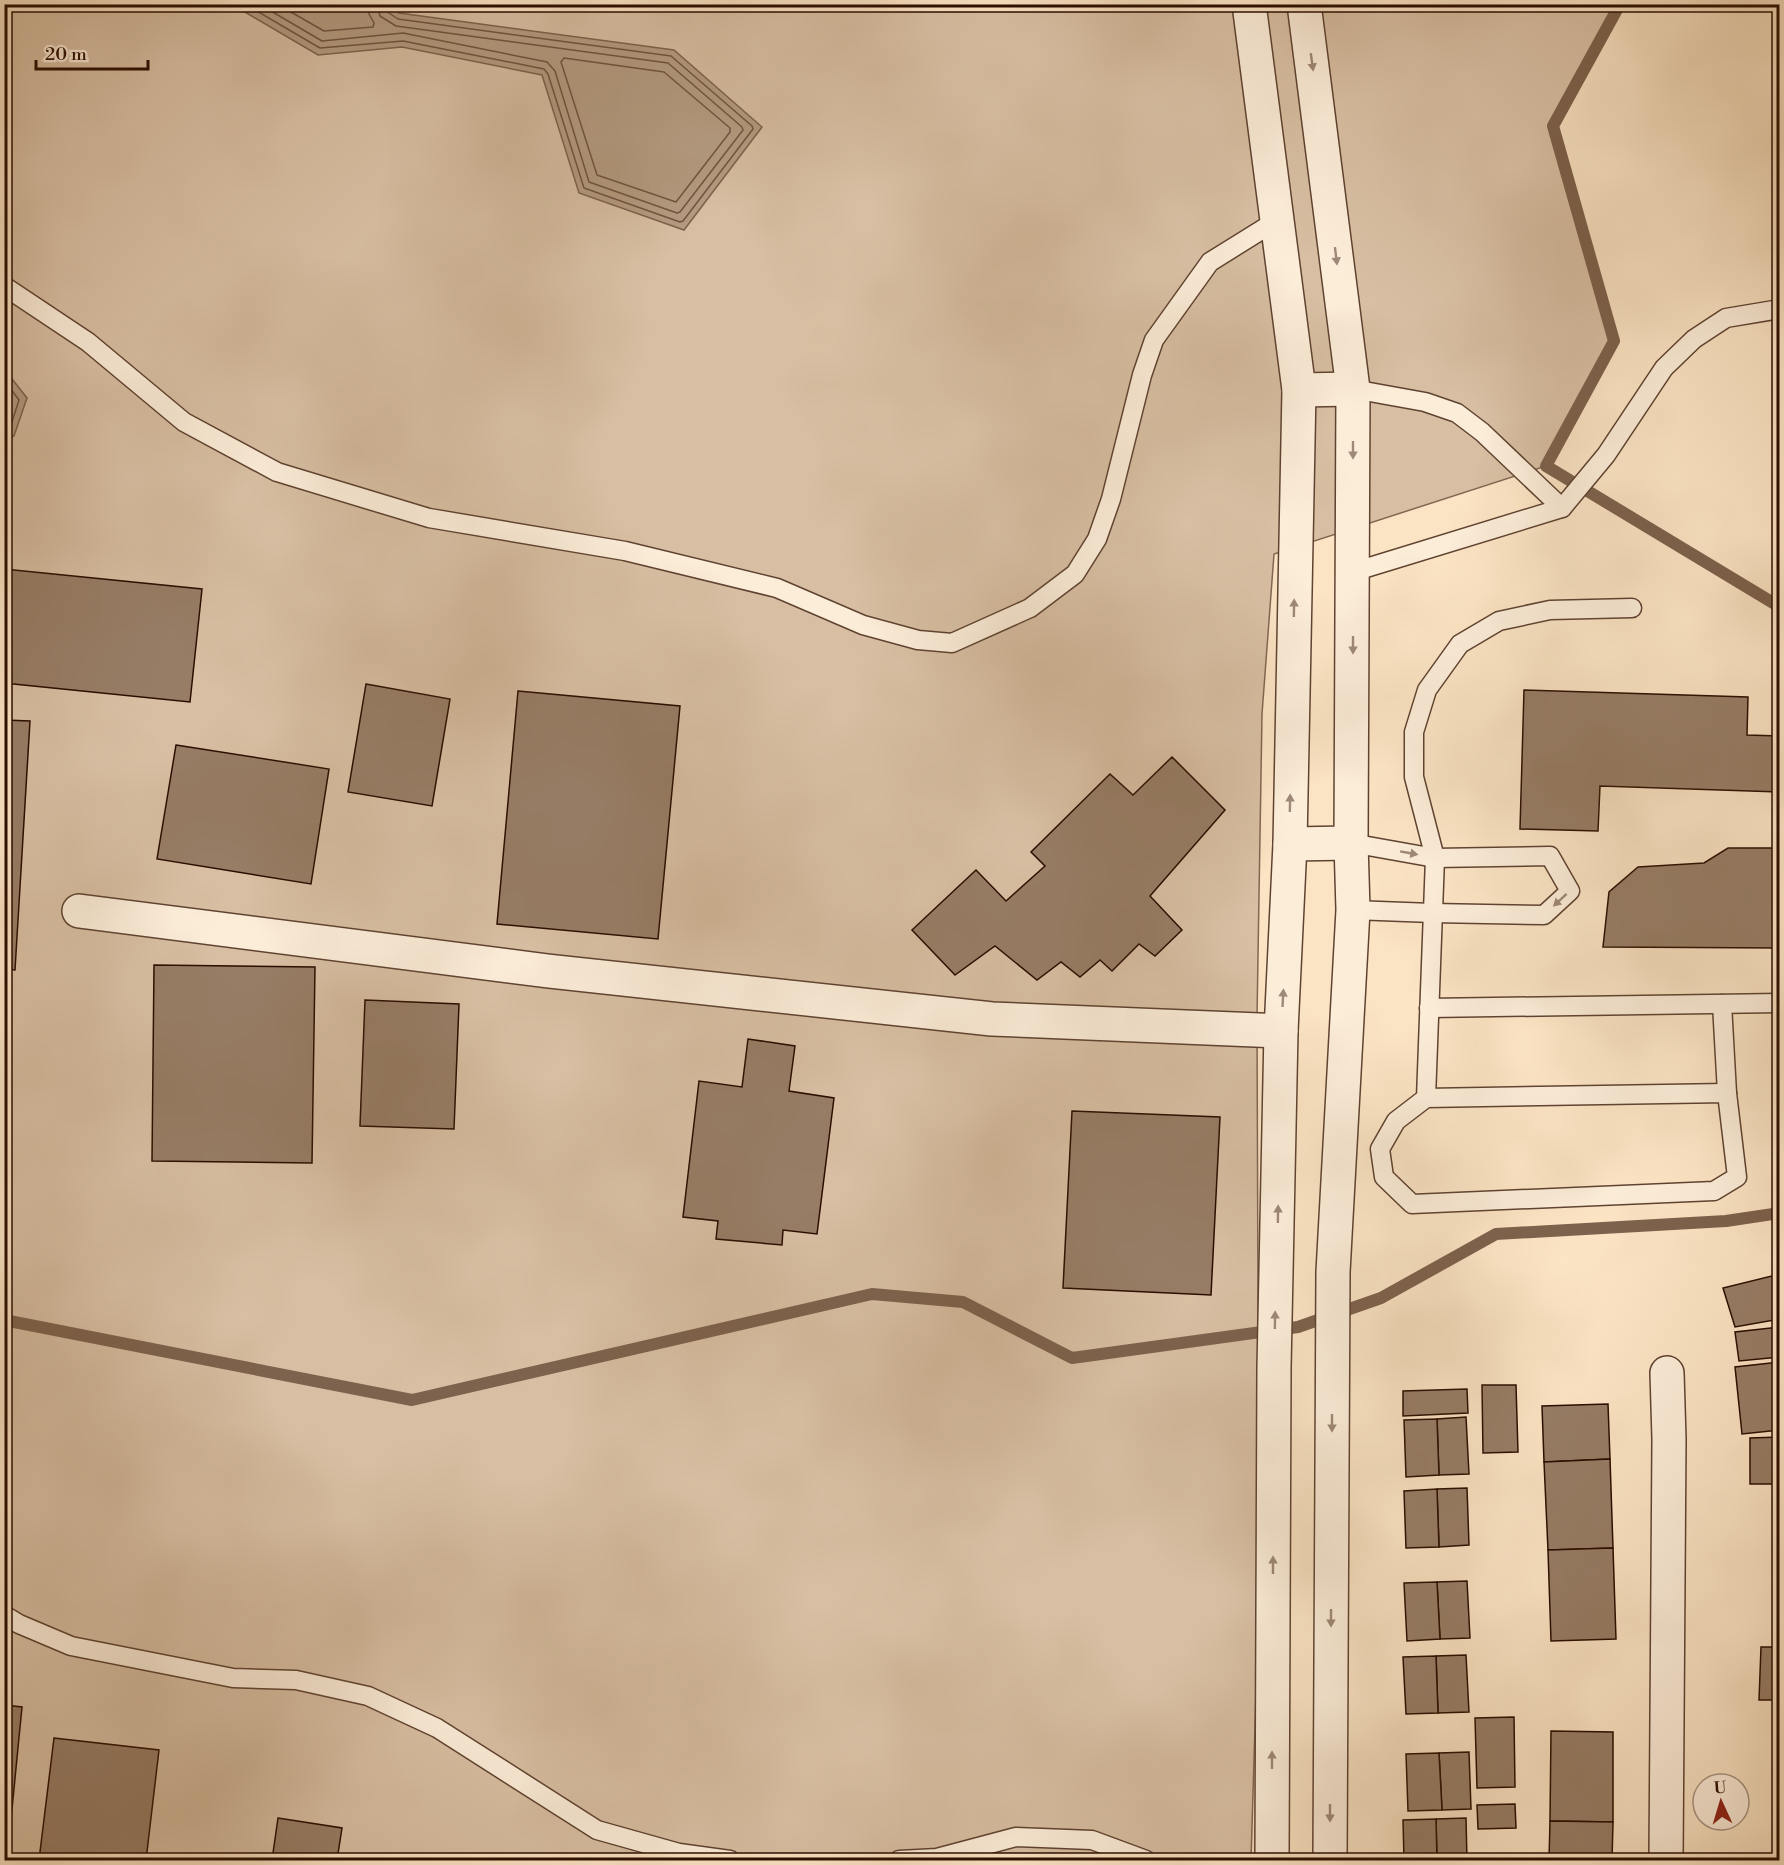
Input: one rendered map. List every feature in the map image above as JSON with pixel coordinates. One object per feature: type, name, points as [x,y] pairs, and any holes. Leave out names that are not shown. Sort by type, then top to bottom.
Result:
[{"type":"street","points":[[1248,4],[1299,390],[1290,844],[1281,1031],[1274,1368],[1272,1860]]},
{"type":"street","points":[[1304,4],[1353,389],[1351,843],[1353,910],[1333,1272],[1330,1860]]},
{"type":"street","points":[[1299,390],[1353,389]]},
{"type":"street","points":[[1290,844],[1351,843]]},
{"type":"street","points":[[79,910],[548,971],[992,1019],[1281,1031]]},
{"type":"street","points":[[1666,1860],[1669,1451],[1667,1373]]},
{"type":"lane","points":[[4,286],[88,342],[184,422],[277,472],[429,518],[625,551],[777,588],[864,625],[918,640],[952,644],[1030,608],[1075,574],[1097,539],[1111,499],[1142,375],[1155,340],[1210,262],[1276,220]]},
{"type":"lane","points":[[1353,572],[1568,501],[1606,455],[1664,368],[1694,339],[1726,318],[1779,309]]},
{"type":"lane","points":[[1353,389],[1425,402],[1457,413],[1568,501]]},
{"type":"lane","points":[[1426,1098],[1435,858],[1414,777],[1414,732],[1427,690],[1460,644],[1499,621],[1550,610],[1632,608]]},
{"type":"lane","points":[[1351,843],[1435,858],[1550,856],[1570,891],[1544,915],[1353,910]]},
{"type":"lane","points":[[1429,1008],[1779,1003]]},
{"type":"lane","points":[[1722,1004],[1727,1093],[1737,1177],[1714,1191],[1412,1204],[1383,1177],[1380,1149],[1396,1121],[1426,1098],[1727,1093]]},
{"type":"lane","points":[[4,1615],[19,1624],[71,1646],[233,1678],[296,1680],[368,1696],[437,1728],[597,1830],[679,1853],[730,1860]]},
{"type":"lane","points":[[899,1860],[937,1858],[1016,1837],[1092,1840],[1146,1860]]},
{"type":"shaded area","points":[[5,5],[1620,5],[1553,126],[1614,341],[1546,466],[1274,554],[1262,714],[1257,1018],[1259,1592],[1251,1860],[5,1860]]},
{"type":"water","points":[[233,5],[387,5],[399,13],[674,50],[762,127],[684,230],[579,193],[542,75],[402,47],[318,55]]},
{"type":"water","points":[[5,370],[27,398],[14,436],[5,440]]},
{"type":"building","points":[[1639,4],[1767,4],[1640,10]]},
{"type":"building","points":[[4,569],[202,589],[190,702],[4,683]]},
{"type":"building","points":[[366,684],[450,699],[432,806],[348,792]]},
{"type":"building","points":[[1524,690],[1748,697],[1747,735],[1780,736],[1780,792],[1600,786],[1598,831],[1520,829]]},
{"type":"building","points":[[518,691],[680,706],[658,939],[497,924]]},
{"type":"building","points":[[4,720],[30,721],[15,970],[4,969]]},
{"type":"building","points":[[176,745],[329,769],[311,884],[157,859]]},
{"type":"building","points":[[1172,757],[1225,810],[1150,896],[1182,930],[1155,956],[1139,944],[1112,971],[1100,960],[1080,977],[1061,962],[1037,980],[995,946],[955,975],[912,930],[976,870],[1006,901],[1045,866],[1031,852],[1110,774],[1133,795]]},
{"type":"building","points":[[1728,848],[1780,848],[1780,948],[1603,947],[1609,892],[1638,867],[1704,863]]},
{"type":"building","points":[[154,965],[315,967],[312,1163],[152,1161]]},
{"type":"building","points":[[365,1000],[459,1004],[454,1129],[360,1126]]},
{"type":"building","points":[[748,1039],[795,1046],[789,1091],[834,1098],[817,1234],[783,1230],[782,1245],[716,1239],[718,1221],[683,1217],[699,1081],[742,1087]]},
{"type":"building","points":[[1072,1111],[1220,1117],[1211,1295],[1063,1288]]},
{"type":"building","points":[[1780,1274],[1780,1319],[1735,1327],[1723,1288]]},
{"type":"building","points":[[1780,1327],[1780,1357],[1739,1361],[1735,1332]]},
{"type":"building","points":[[1780,1362],[1780,1430],[1742,1434],[1735,1367]]},
{"type":"building","points":[[1482,1385],[1516,1385],[1518,1452],[1483,1453]]},
{"type":"building","points":[[1467,1389],[1468,1413],[1403,1416],[1403,1391]]},
{"type":"building","points":[[1608,1404],[1610,1459],[1544,1462],[1542,1406]]},
{"type":"building","points":[[1466,1417],[1469,1474],[1439,1475],[1437,1419]]},
{"type":"building","points":[[1437,1419],[1439,1475],[1406,1477],[1404,1420]]},
{"type":"building","points":[[1780,1437],[1780,1484],[1750,1484],[1750,1438]]},
{"type":"building","points":[[1610,1459],[1613,1548],[1548,1550],[1544,1462]]},
{"type":"building","points":[[1467,1488],[1469,1545],[1439,1547],[1437,1489]]},
{"type":"building","points":[[1437,1489],[1439,1547],[1406,1548],[1404,1491]]},
{"type":"building","points":[[1613,1548],[1616,1639],[1551,1641],[1548,1550]]},
{"type":"building","points":[[1467,1581],[1470,1638],[1440,1639],[1437,1582]]},
{"type":"building","points":[[1437,1582],[1440,1639],[1407,1641],[1404,1583]]},
{"type":"building","points":[[1761,1647],[1780,1647],[1780,1700],[1759,1700]]},
{"type":"building","points":[[1466,1655],[1469,1712],[1438,1713],[1436,1656]]},
{"type":"building","points":[[1436,1656],[1438,1713],[1406,1714],[1403,1657]]},
{"type":"building","points":[[4,1705],[22,1707],[7,1860],[4,1860]]},
{"type":"building","points":[[1514,1717],[1515,1787],[1477,1788],[1475,1718]]},
{"type":"building","points":[[1551,1731],[1613,1732],[1613,1822],[1550,1821]]},
{"type":"building","points":[[54,1738],[159,1750],[146,1860],[39,1860]]},
{"type":"building","points":[[1469,1752],[1471,1809],[1442,1810],[1439,1753]]},
{"type":"building","points":[[1439,1753],[1442,1810],[1408,1811],[1406,1754]]},
{"type":"building","points":[[1515,1804],[1516,1828],[1478,1829],[1477,1805]]},
{"type":"building","points":[[278,1818],[342,1828],[337,1860],[272,1860]]},
{"type":"building","points":[[1466,1818],[1467,1860],[1437,1860],[1436,1819]]},
{"type":"building","points":[[1436,1819],[1437,1860],[1404,1860],[1403,1820]]},
{"type":"building","points":[[1550,1821],[1613,1822],[1612,1860],[1549,1860]]},
{"type":"waterway","points":[[1620,4],[1553,126],[1614,341],[1546,466],[1780,607]]},
{"type":"waterway","points":[[4,1320],[412,1400],[872,1294],[963,1302],[1072,1358],[1298,1327],[1381,1298],[1496,1234],[1726,1221],[1780,1213]]}]
